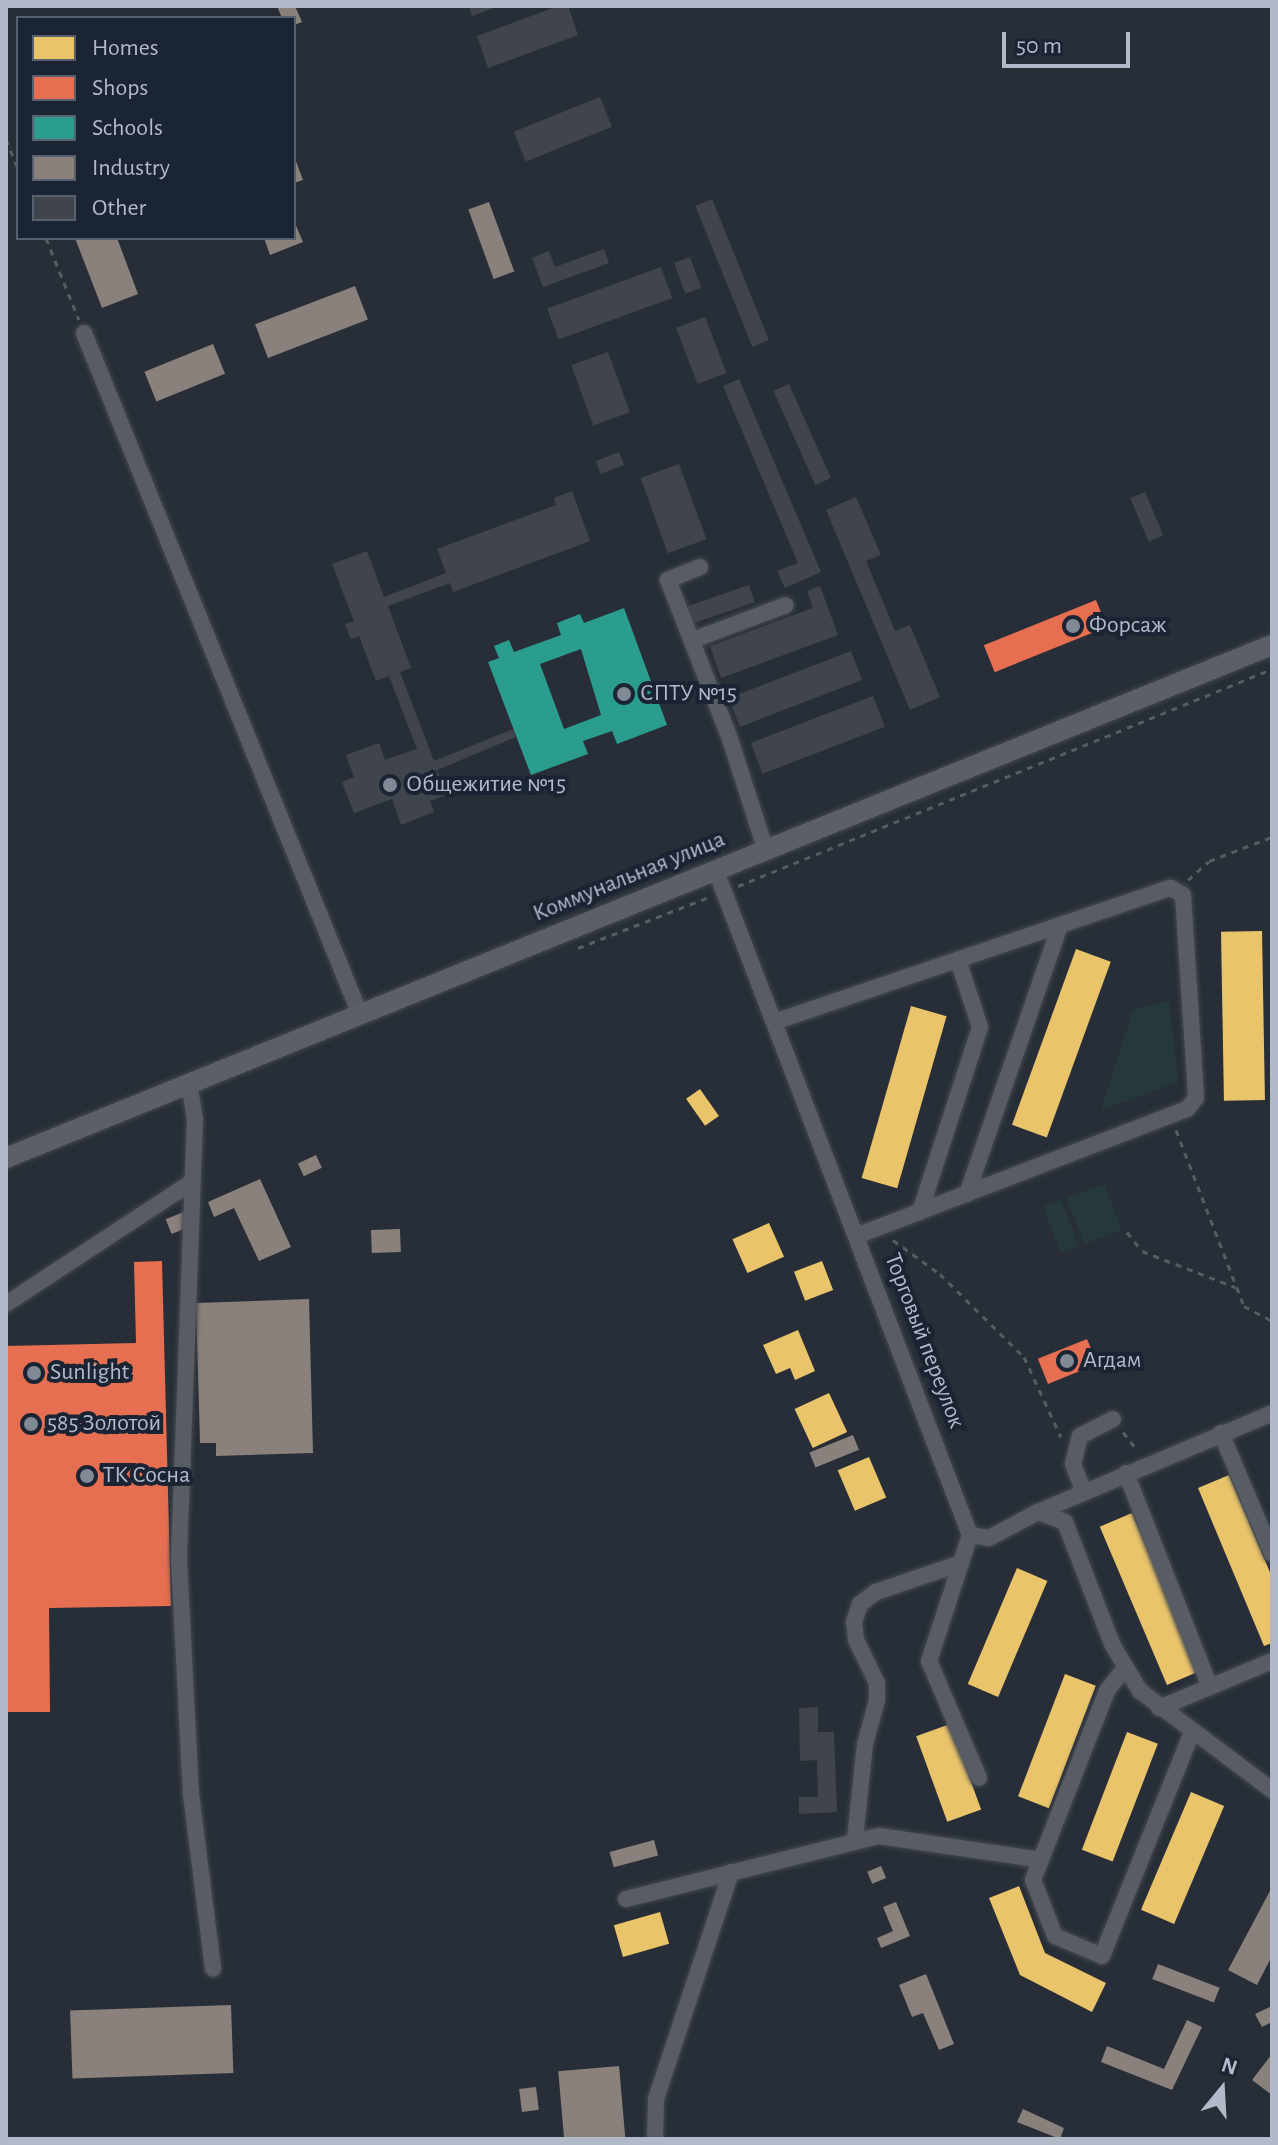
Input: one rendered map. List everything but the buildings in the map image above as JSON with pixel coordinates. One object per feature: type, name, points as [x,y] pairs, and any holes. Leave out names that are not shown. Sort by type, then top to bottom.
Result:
[{"type":"main road","name":"Коммунальная улица","points":[[6,1158],[359,1012],[766,851],[1272,645]]},
{"type":"street","points":[[84,333],[359,1012]]},
{"type":"street","points":[[700,567],[668,580],[693,640],[766,851]]},
{"type":"street","points":[[693,640],[786,605]]},
{"type":"street","name":"Торговый переулок","points":[[716,871],[970,1535]]},
{"type":"street","points":[[774,1022],[1179,888],[1196,1098],[1187,1109],[857,1236]]},
{"type":"street","points":[[967,1194],[1060,925]]},
{"type":"street","points":[[920,1212],[980,1027],[958,960]]},
{"type":"street","points":[[189,1082],[195,1119],[190,1183],[179,1559],[191,1794],[213,1969]]},
{"type":"street","points":[[6,1304],[190,1183]]},
{"type":"street","points":[[979,1778],[929,1661],[970,1535],[989,1538],[1083,1490],[1272,1413]]},
{"type":"street","points":[[1083,1490],[1073,1464],[1080,1436],[1113,1419]]},
{"type":"street","points":[[1221,1433],[1272,1554]]},
{"type":"street","points":[[1126,1473],[1210,1687]]},
{"type":"street","points":[[1038,1512],[1065,1522],[1124,1669],[1159,1708],[1272,1790]]},
{"type":"street","points":[[855,1839],[865,1744],[877,1700],[877,1683],[856,1640],[854,1622],[860,1604],[876,1592],[961,1563]]},
{"type":"street","points":[[1159,1708],[1272,1661]]},
{"type":"street","points":[[1124,1669],[1107,1691],[1033,1880],[1055,1936],[1102,1956],[1192,1732]]},
{"type":"street","points":[[626,1899],[855,1839],[879,1836],[1041,1860]]},
{"type":"street","points":[[655,2139],[656,2099],[731,1872]]},
{"type":"path","points":[[6,139],[16,164]]},
{"type":"path","points":[[47,240],[84,333]]},
{"type":"path","points":[[577,948],[723,892],[1272,669]]},
{"type":"path","points":[[1179,888],[1209,861],[1272,837]]},
{"type":"path","points":[[1171,1115],[1244,1306],[1272,1321]]},
{"type":"path","points":[[877,1228],[940,1274],[1024,1357],[1073,1464]]},
{"type":"path","points":[[1127,1232],[1142,1251],[1237,1288]]},
{"type":"path","points":[[1113,1419],[1147,1464]]},
{"type":"green space","points":[[1169,1000],[1178,1082],[1101,1110],[1133,1010]]},
{"type":"green space","points":[[1104,1184],[1122,1230],[1084,1244],[1067,1198]]},
{"type":"green space","points":[[1061,1200],[1079,1246],[1061,1253],[1043,1207]]},
{"type":"place","name":"Форсаж","points":[[1073,626]]},
{"type":"place","name":"СПТУ №15","points":[[624,694]]},
{"type":"place","name":"Общежитие №15","points":[[390,785]]},
{"type":"place","name":"Агдам","points":[[1067,1361]]},
{"type":"place","name":"Sunlight","points":[[34,1373]]},
{"type":"place","name":"585 Золотой","points":[[31,1424]]},
{"type":"place","name":"ТК Сосна","points":[[87,1476]]}]
